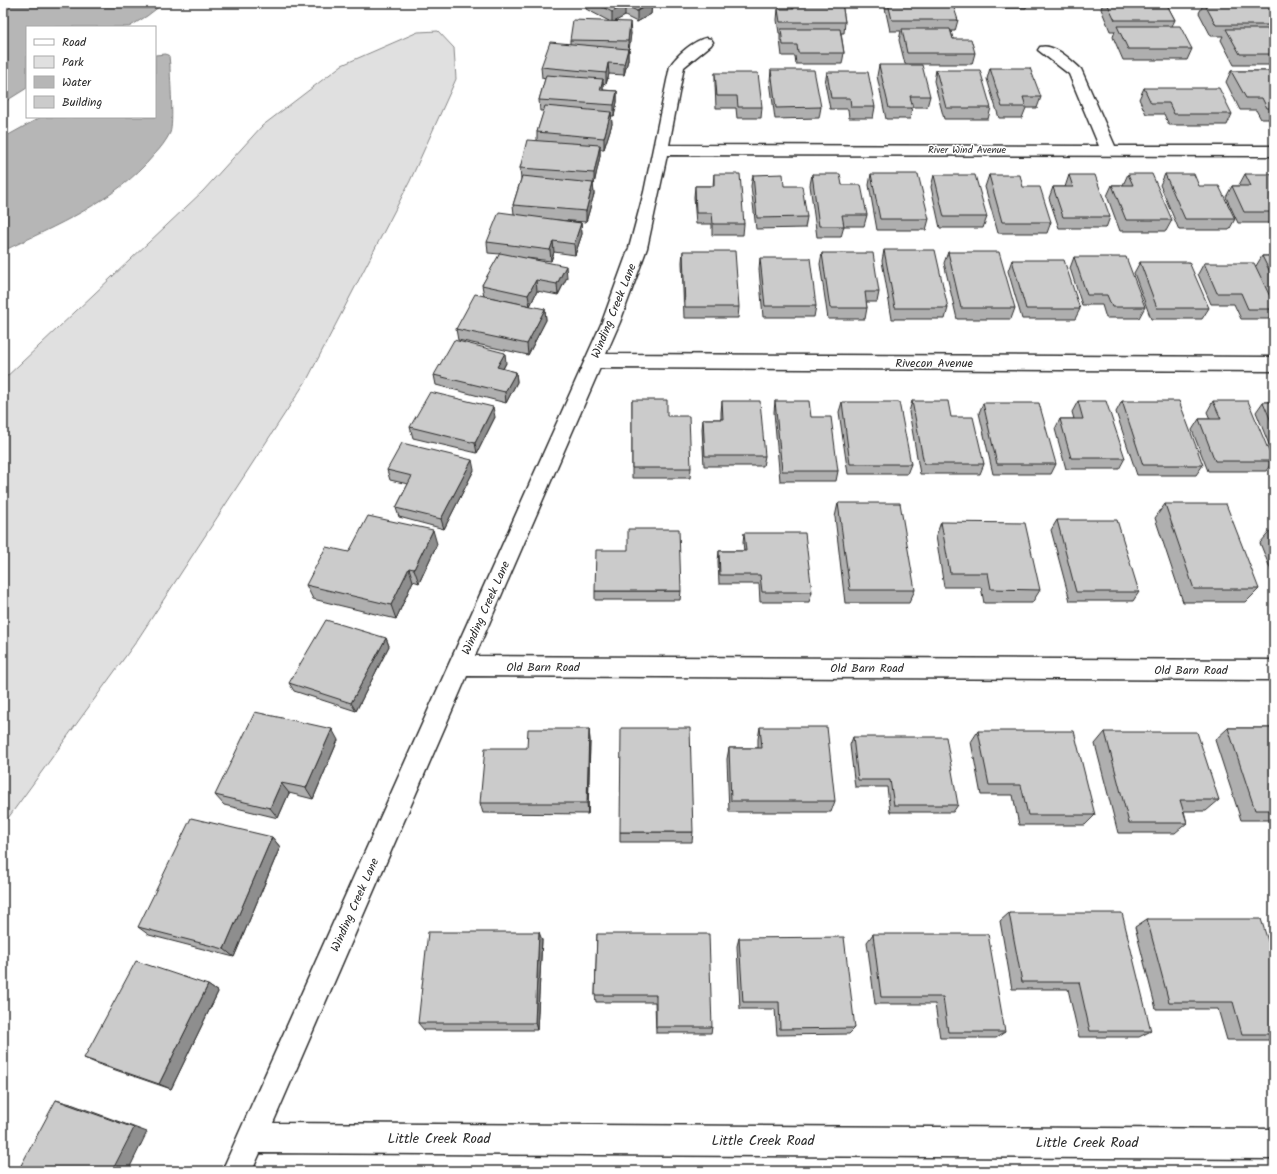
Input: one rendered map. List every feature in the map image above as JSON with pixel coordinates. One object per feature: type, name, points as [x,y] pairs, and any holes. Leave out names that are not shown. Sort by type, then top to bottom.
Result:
[{"type":"street","name":"Winding Creek Lane","points":[[237,1171],[611,322],[632,267],[652,192],[677,66],[683,59],[706,42]]},
{"type":"street","points":[[1045,50],[1066,63],[1076,72],[1109,151]]},
{"type":"street","name":"River Wind Avenue","points":[[660,150],[1274,151]]},
{"type":"street","name":"Rivecon Avenue","points":[[594,361],[1274,364]]},
{"type":"street","name":"Old Barn Road","points":[[460,666],[1274,670]]},
{"type":"street","name":"Little Creek Road","points":[[251,1138],[1274,1144]]},
{"type":"green space","points":[[438,31],[454,48],[456,79],[410,181],[308,378],[136,642],[3,825],[3,380],[203,191],[262,126],[342,65],[418,32]]},
{"type":"water","points":[[3,3],[164,3],[131,26],[26,26],[26,89],[3,103]]},
{"type":"water","points":[[166,54],[169,56],[172,111],[170,133],[165,142],[139,171],[122,186],[103,199],[64,222],[3,251],[3,138],[39,118],[156,118],[156,55]]},
{"type":"building","points":[[595,3],[651,3],[637,11],[625,5],[612,12]]},
{"type":"building","points":[[793,3],[842,3],[845,22],[780,22],[778,9],[794,9]]},
{"type":"building","points":[[888,3],[936,3],[936,5],[953,5],[958,20],[892,20]]},
{"type":"building","points":[[1107,3],[1166,3],[1175,20],[1115,20]]},
{"type":"building","points":[[1204,3],[1271,3],[1274,7],[1274,25],[1216,25]]},
{"type":"building","points":[[573,20],[630,22],[628,41],[570,40]]},
{"type":"building","points":[[1117,26],[1180,26],[1192,49],[1128,49]]},
{"type":"building","points":[[781,29],[840,29],[844,53],[798,53],[797,45],[783,45]]},
{"type":"building","points":[[902,29],[950,29],[953,39],[971,39],[975,53],[907,53]]},
{"type":"building","points":[[1226,29],[1274,29],[1274,54],[1240,54]]},
{"type":"building","points":[[550,42],[628,49],[624,64],[608,63],[606,73],[541,67]]},
{"type":"building","points":[[879,65],[922,65],[930,96],[910,96],[913,108],[889,108]]},
{"type":"building","points":[[990,68],[1030,68],[1041,97],[1023,97],[1026,107],[1002,107]]},
{"type":"building","points":[[771,70],[814,70],[821,107],[776,108]]},
{"type":"building","points":[[936,70],[980,70],[991,108],[946,108]]},
{"type":"building","points":[[1231,71],[1274,71],[1274,108],[1267,108],[1262,98],[1246,98]]},
{"type":"building","points":[[827,72],[868,72],[875,107],[851,107],[850,98],[831,98]]},
{"type":"building","points":[[715,73],[758,73],[762,107],[738,107],[737,96],[717,96]]},
{"type":"building","points":[[546,75],[603,79],[600,90],[617,91],[614,105],[539,100]]},
{"type":"building","points":[[1144,88],[1219,88],[1232,114],[1174,114],[1169,103],[1151,103]]},
{"type":"building","points":[[545,106],[611,112],[604,138],[537,132]]},
{"type":"building","points":[[527,140],[600,145],[594,173],[520,168]]},
{"type":"building","points":[[714,174],[740,174],[744,224],[713,224],[712,213],[696,213],[695,186],[714,186]]},
{"type":"building","points":[[783,174],[784,186],[802,186],[807,217],[757,218],[753,175]]},
{"type":"building","points":[[812,174],[840,174],[842,185],[861,185],[867,215],[842,215],[844,226],[819,226]]},
{"type":"building","points":[[871,174],[918,174],[929,219],[880,219]]},
{"type":"building","points":[[1128,174],[1152,174],[1172,220],[1126,220],[1112,185],[1133,185]]},
{"type":"building","points":[[1165,174],[1194,174],[1199,186],[1219,186],[1235,219],[1185,219]]},
{"type":"building","points":[[1245,174],[1271,174],[1274,180],[1274,212],[1244,212],[1232,186],[1251,186]]},
{"type":"building","points":[[934,175],[975,175],[987,217],[944,217]]},
{"type":"building","points":[[989,175],[1020,175],[1023,187],[1040,187],[1051,222],[1002,222]]},
{"type":"building","points":[[1069,175],[1095,175],[1110,217],[1063,217],[1053,187],[1073,187]]},
{"type":"building","points":[[522,176],[593,183],[586,211],[513,205]]},
{"type":"building","points":[[499,212],[581,223],[574,244],[553,241],[550,250],[487,242]]},
{"type":"building","points":[[884,250],[935,250],[948,308],[895,308]]},
{"type":"building","points":[[683,251],[735,251],[739,307],[685,307]]},
{"type":"building","points":[[948,252],[999,252],[1015,308],[961,308]]},
{"type":"building","points":[[500,253],[566,266],[557,284],[536,280],[528,295],[482,285]]},
{"type":"building","points":[[822,253],[873,253],[879,292],[865,292],[867,308],[830,308]]},
{"type":"building","points":[[1262,256],[1274,256],[1274,280]]},
{"type":"building","points":[[1074,257],[1126,257],[1145,307],[1112,307],[1107,295],[1087,295]]},
{"type":"building","points":[[760,258],[810,258],[816,306],[765,306]]},
{"type":"building","points":[[1012,260],[1064,260],[1080,309],[1026,309]]},
{"type":"building","points":[[1140,262],[1189,262],[1209,308],[1157,308]]},
{"type":"building","points":[[1204,263],[1254,263],[1274,305],[1274,309],[1248,309],[1241,293],[1217,293]]},
{"type":"building","points":[[475,294],[545,309],[527,344],[456,329]]},
{"type":"building","points":[[454,340],[505,353],[497,367],[516,372],[505,392],[434,375]]},
{"type":"building","points":[[430,392],[493,407],[475,443],[410,427]]},
{"type":"building","points":[[632,400],[667,400],[667,416],[689,416],[691,468],[632,468]]},
{"type":"building","points":[[722,401],[760,401],[765,456],[705,456],[703,419],[723,419]]},
{"type":"building","points":[[775,401],[809,401],[811,417],[831,417],[838,471],[782,471]]},
{"type":"building","points":[[912,401],[948,401],[951,417],[973,417],[984,464],[924,464]]},
{"type":"building","points":[[1078,401],[1106,401],[1125,458],[1071,458],[1060,419],[1083,419]]},
{"type":"building","points":[[1122,401],[1179,401],[1203,465],[1143,465]]},
{"type":"building","points":[[1213,401],[1248,401],[1273,461],[1215,461],[1199,419],[1221,419]]},
{"type":"building","points":[[842,402],[899,402],[911,464],[850,464]]},
{"type":"building","points":[[1263,402],[1274,402],[1274,428]]},
{"type":"building","points":[[983,403],[1039,403],[1056,464],[997,464]]},
{"type":"building","points":[[402,443],[472,460],[441,519],[396,508],[412,476],[387,470]]},
{"type":"building","points":[[838,503],[900,503],[915,590],[850,590]]},
{"type":"building","points":[[1165,504],[1226,504],[1259,589],[1194,589]]},
{"type":"building","points":[[368,516],[433,530],[414,569],[409,568],[391,605],[306,585],[326,547],[349,552]]},
{"type":"building","points":[[1057,520],[1117,520],[1139,592],[1076,592]]},
{"type":"building","points":[[941,522],[1025,523],[1040,590],[991,589],[988,573],[950,573]]},
{"type":"building","points":[[628,529],[679,529],[681,591],[595,591],[596,550],[628,550]]},
{"type":"building","points":[[744,533],[805,533],[812,592],[762,592],[760,575],[720,575],[719,551],[746,551]]},
{"type":"building","points":[[326,620],[386,638],[351,703],[289,683]]},
{"type":"building","points":[[255,712],[332,729],[306,788],[281,783],[270,808],[215,795]]},
{"type":"building","points":[[760,727],[827,727],[835,801],[731,801],[729,748],[762,748]]},
{"type":"building","points":[[621,728],[690,728],[693,832],[620,832]]},
{"type":"building","points":[[1228,728],[1274,728],[1274,810],[1255,810]]},
{"type":"building","points":[[528,729],[589,729],[587,803],[480,803],[485,748],[527,748]]},
{"type":"building","points":[[978,731],[1074,731],[1095,815],[1028,815],[1021,785],[989,785]]},
{"type":"building","points":[[1105,732],[1197,732],[1219,800],[1180,800],[1187,823],[1129,823]]},
{"type":"building","points":[[853,737],[946,737],[958,805],[894,805],[890,780],[858,780]]},
{"type":"building","points":[[191,818],[272,837],[224,949],[138,927]]},
{"type":"building","points":[[1009,913],[1122,913],[1151,1031],[1090,1031],[1079,982],[1022,982]]},
{"type":"building","points":[[1147,919],[1261,919],[1274,960],[1274,1034],[1242,1034],[1233,1002],[1169,1002]]},
{"type":"building","points":[[428,932],[539,932],[535,1023],[418,1023]]},
{"type":"building","points":[[597,934],[709,934],[712,1027],[656,1027],[656,995],[595,995]]},
{"type":"building","points":[[873,934],[988,934],[1005,1032],[948,1032],[943,997],[881,997]]},
{"type":"building","points":[[844,937],[855,1028],[780,1029],[779,1002],[743,1002],[739,938]]},
{"type":"building","points":[[136,961],[208,985],[159,1084],[84,1058]]},
{"type":"building","points":[[56,1100],[134,1128],[112,1171],[18,1171]]}]
